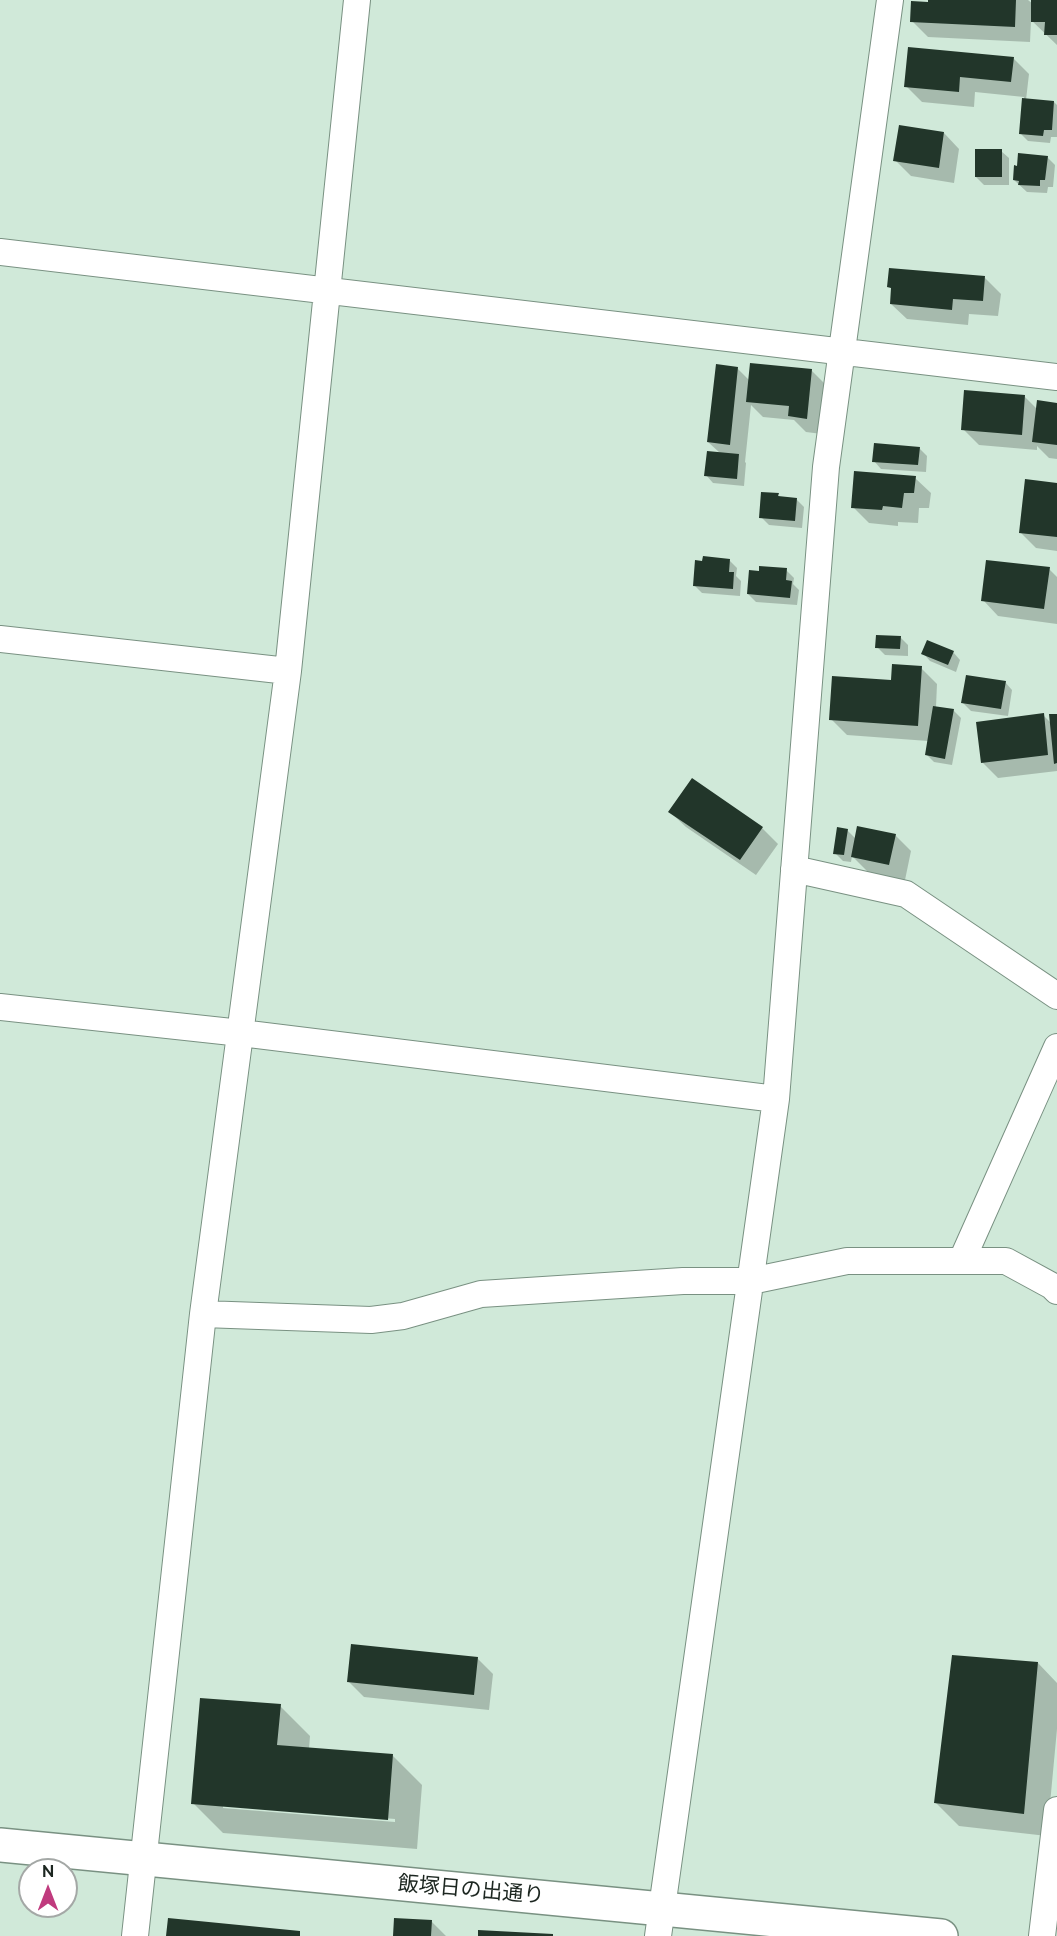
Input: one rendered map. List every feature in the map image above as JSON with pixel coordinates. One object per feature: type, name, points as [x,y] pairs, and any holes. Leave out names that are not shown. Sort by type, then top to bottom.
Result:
[{"type":"street","points":[[135,1936],[203,1314],[288,671],[357,0]]},
{"type":"street","points":[[659,1922],[752,1281],[776,1099],[826,467],[890,0]]},
{"type":"street","points":[[0,252],[1057,377]]},
{"type":"street","points":[[0,639],[288,671]]},
{"type":"street","points":[[794,869],[906,894],[1057,996]]},
{"type":"street","points":[[0,1007],[241,1033],[776,1099]]},
{"type":"street","points":[[962,1260],[1057,1047]]},
{"type":"street","points":[[203,1314],[371,1320],[403,1316],[481,1294],[683,1281],[752,1281],[847,1261],[1006,1261],[1057,1291]]},
{"type":"street","points":[[1042,1936],[1057,1810]]},
{"type":"street","name":"飯塚日の出通り","points":[[0,1845],[144,1858],[659,1922],[941,1936]]},
{"type":"building","points":[[928,0],[1016,0],[1015,27],[910,22],[911,1],[928,2]]},
{"type":"building","points":[[1031,0],[1057,0],[1057,35],[1044,35],[1045,22],[1031,22]]},
{"type":"building","points":[[908,47],[1014,57],[1011,82],[960,77],[959,92],[904,87]]},
{"type":"building","points":[[1022,98],[1054,101],[1052,130],[1044,130],[1043,136],[1019,134]]},
{"type":"building","points":[[899,125],[944,132],[939,168],[893,161]]},
{"type":"building","points":[[975,149],[1002,149],[1002,177],[975,177]]},
{"type":"building","points":[[1018,153],[1048,156],[1045,180],[1040,180],[1040,186],[1018,185],[1019,181],[1013,180]]},
{"type":"building","points":[[889,268],[985,276],[983,301],[953,299],[952,310],[890,304],[891,288],[887,287]]},
{"type":"building","points":[[750,363],[812,369],[807,419],[788,416],[789,406],[746,402]]},
{"type":"building","points":[[716,364],[738,367],[730,445],[707,442]]},
{"type":"building","points":[[964,390],[1025,395],[1022,435],[961,430]]},
{"type":"building","points":[[1037,400],[1057,403],[1057,445],[1032,442]]},
{"type":"building","points":[[874,443],[920,447],[918,465],[872,462]]},
{"type":"building","points":[[707,451],[739,454],[737,479],[704,476]]},
{"type":"building","points":[[854,471],[916,476],[914,493],[904,493],[902,508],[883,506],[882,510],[851,508]]},
{"type":"building","points":[[1025,479],[1057,483],[1057,537],[1019,533]]},
{"type":"building","points":[[761,492],[779,493],[778,496],[797,498],[795,521],[759,518]]},
{"type":"building","points":[[703,556],[730,559],[729,572],[734,572],[733,589],[693,586],[695,560],[702,561]]},
{"type":"building","points":[[986,560],[1050,567],[1044,609],[981,601]]},
{"type":"building","points":[[759,566],[787,568],[786,580],[792,581],[790,598],[747,594],[749,570],[759,571]]},
{"type":"building","points":[[876,635],[901,636],[900,649],[875,648]]},
{"type":"building","points":[[927,640],[954,651],[948,665],[921,654]]},
{"type":"building","points":[[892,664],[922,666],[918,726],[829,720],[832,676],[891,680]]},
{"type":"building","points":[[966,675],[1006,681],[1001,709],[961,703]]},
{"type":"building","points":[[933,706],[954,709],[945,759],[925,755]]},
{"type":"building","points":[[1044,713],[1048,755],[981,763],[976,722]]},
{"type":"building","points":[[1049,714],[1057,714],[1057,763],[1054,764]]},
{"type":"building","points":[[692,778],[763,827],[740,860],[668,812]]},
{"type":"building","points":[[857,826],[896,834],[889,865],[851,857]]},
{"type":"building","points":[[837,827],[848,829],[844,855],[833,854]]},
{"type":"building","points":[[351,1644],[478,1657],[474,1695],[347,1682]]},
{"type":"building","points":[[952,1655],[1038,1662],[1024,1814],[934,1803]]},
{"type":"building","points":[[200,1698],[281,1704],[277,1745],[393,1754],[388,1820],[191,1804]]},
{"type":"building","points":[[168,1918],[300,1931],[300,1936],[166,1936]]},
{"type":"building","points":[[394,1918],[432,1920],[431,1936],[393,1936]]},
{"type":"building","points":[[478,1930],[553,1934],[553,1936],[478,1936]]}]
